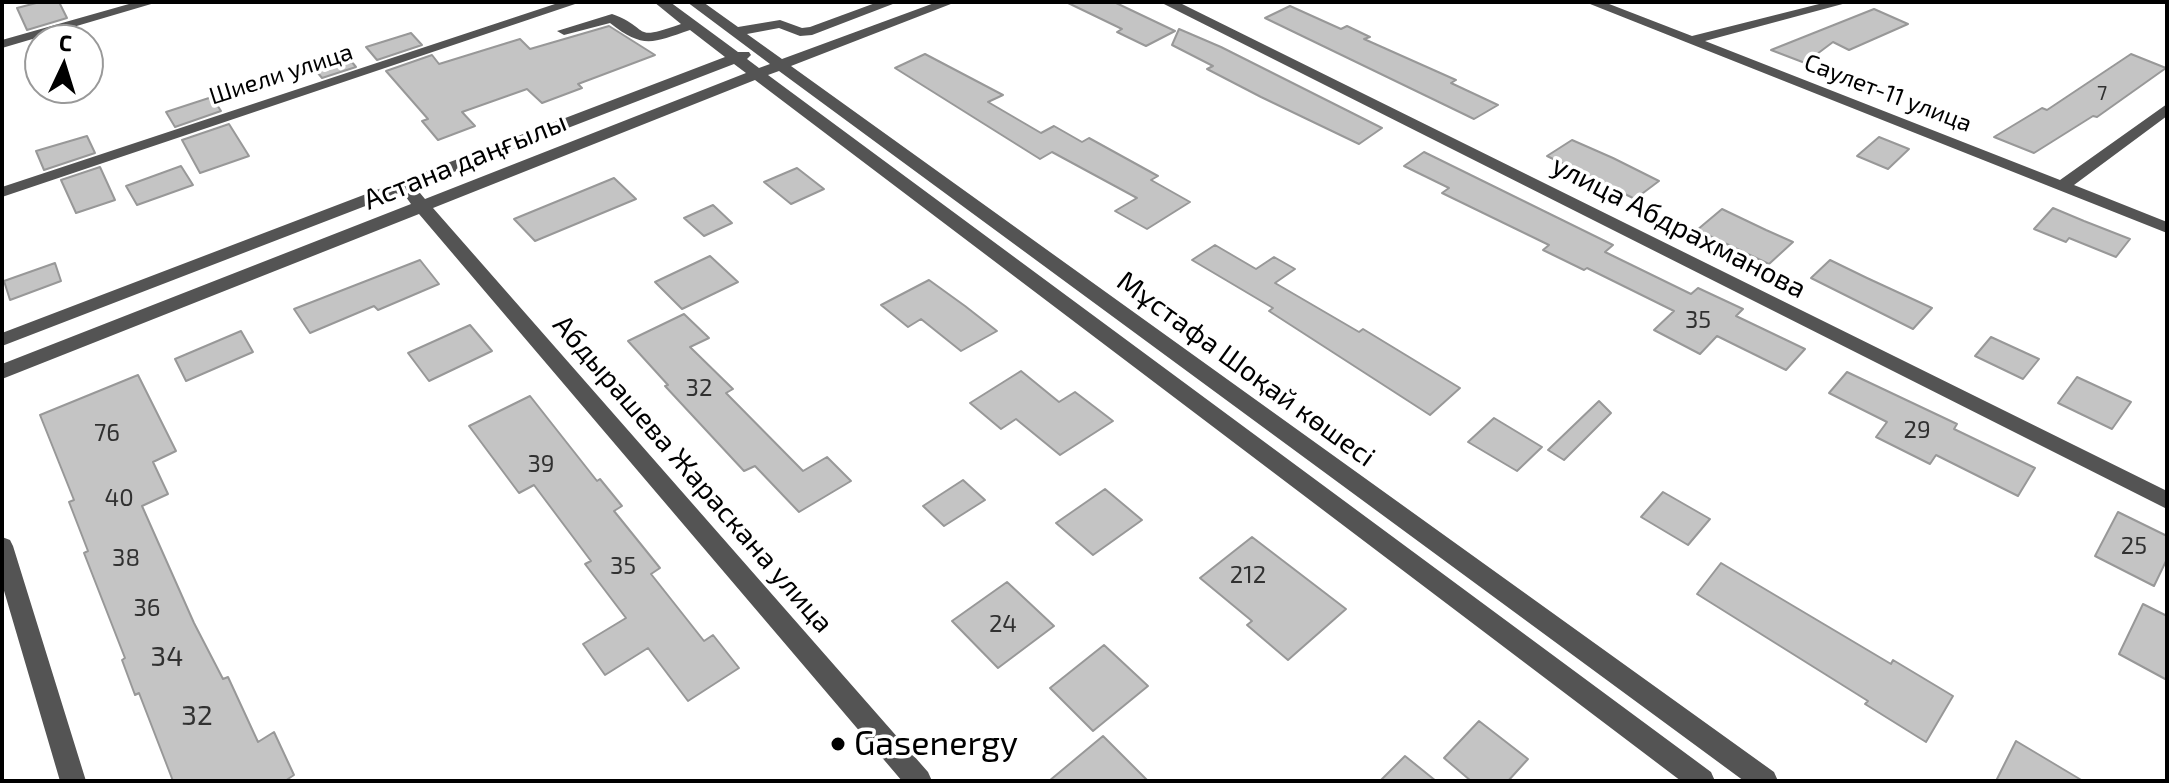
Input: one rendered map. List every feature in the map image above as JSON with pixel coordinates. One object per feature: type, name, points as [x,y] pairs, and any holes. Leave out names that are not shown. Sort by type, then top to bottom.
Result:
[{"type":"street","points":[[2,44],[151,2]]},
{"type":"street","name":"Шиели улица","points":[[2,192],[574,2]]},
{"type":"street","name":"Мұстафа Шоқай көшесі","points":[[661,2],[1702,781]]},
{"type":"street","name":"Мұстафа Шоқай көшесі","points":[[694,2],[1765,781]]},
{"type":"street","points":[[735,32],[780,24],[800,32],[812,31],[891,2]]},
{"type":"street","name":"Астана даңғылы","points":[[2,372],[780,65],[949,2]]},
{"type":"street","name":"улица Абдрахманова","points":[[1167,2],[2167,501]]},
{"type":"street","name":"Саулет-11 улица","points":[[1592,2],[2167,228]]},
{"type":"street","points":[[1690,41],[1843,2]]},
{"type":"street","points":[[564,31],[612,18],[635,36],[650,39],[691,25]]},
{"type":"street","name":"Астана даңғылы","points":[[2,340],[759,49]]},
{"type":"street","points":[[2061,187],[2167,109]]},
{"type":"street","name":"Абдырашева Жараскана улица","points":[[405,185],[919,781]]},
{"type":"street","points":[[2,546],[73,781]]},
{"type":"building","points":[[40,2],[59,2],[67,18],[47,24],[24,24],[17,8]]},
{"type":"building","points":[[1066,2],[1114,2],[1175,31],[1146,46],[1117,32],[1122,29]]},
{"type":"building","points":[[1290,6],[1341,29],[1347,26],[1370,37],[1364,39],[1456,80],[1451,83],[1498,105],[1474,119],[1265,18]]},
{"type":"building","points":[[1874,9],[1908,24],[1849,50],[1833,42],[1805,63],[1771,50]]},
{"type":"building","points":[[609,26],[655,55],[578,84],[582,88],[542,103],[527,89],[462,112],[475,126],[438,140],[422,121],[428,119],[386,71],[432,55],[439,64],[520,39],[530,49]]},
{"type":"building","points":[[1179,29],[1382,128],[1359,144],[1261,97],[1207,69],[1213,66],[1172,45]]},
{"type":"building","points":[[411,33],[422,45],[377,60],[366,47]]},
{"type":"building","points":[[343,51],[356,67],[322,78],[309,62]]},
{"type":"building","points":[[925,54],[1003,95],[988,102],[1041,133],[1054,126],[1082,142],[1089,138],[1158,176],[1151,180],[1190,202],[1147,229],[1115,211],[1137,198],[1052,152],[1040,159],[895,68]]},
{"type":"building","points":[[2131,54],[2166,68],[2097,117],[2093,116],[2034,153],[1994,137],[2042,108],[2047,110]]},
{"type":"building","points":[[212,97],[221,111],[175,127],[166,112]]},
{"type":"building","points":[[229,124],[249,156],[200,173],[182,140]]},
{"type":"building","points":[[87,136],[95,153],[44,170],[36,151]]},
{"type":"building","points":[[1879,137],[1909,149],[1888,169],[1857,156]]},
{"type":"building","points":[[1572,140],[1659,181],[1635,199],[1547,156]]},
{"type":"building","points":[[1424,152],[1613,245],[1605,252],[1691,294],[1698,288],[1743,309],[1736,316],[1805,349],[1786,370],[1717,336],[1700,354],[1654,330],[1674,311],[1543,250],[1549,245],[1442,193],[1449,188],[1404,166]]},
{"type":"building","points":[[181,166],[193,185],[137,205],[126,186]]},
{"type":"building","points":[[100,167],[115,200],[76,213],[61,180]]},
{"type":"building","points":[[797,168],[824,189],[791,204],[764,182]]},
{"type":"building","points":[[614,178],[636,199],[535,241],[514,219]]},
{"type":"building","points":[[713,205],[732,223],[704,236],[684,218]]},
{"type":"building","points":[[2053,208],[2130,239],[2116,257],[2069,238],[2066,242],[2034,229]]},
{"type":"building","points":[[1722,209],[1793,242],[1769,264],[1697,230]]},
{"type":"building","points":[[1215,245],[1256,269],[1274,257],[1295,269],[1275,283],[1359,332],[1363,329],[1460,388],[1430,415],[1269,311],[1273,308],[1192,260]]},
{"type":"building","points":[[710,256],[738,282],[682,309],[655,282]]},
{"type":"building","points":[[420,260],[439,284],[378,310],[374,306],[310,333],[294,309]]},
{"type":"building","points":[[1830,260],[1932,308],[1913,329],[1811,278]]},
{"type":"building","points":[[55,263],[61,281],[10,300],[4,281]]},
{"type":"building","points":[[929,280],[997,331],[961,351],[921,319],[908,327],[881,305]]},
{"type":"building","points":[[684,314],[709,338],[690,347],[733,389],[726,393],[803,471],[827,457],[851,481],[799,512],[755,466],[744,471],[628,341]]},
{"type":"building","points":[[470,325],[492,351],[429,381],[408,353]]},
{"type":"building","points":[[241,331],[253,352],[186,381],[175,359]]},
{"type":"building","points":[[1991,337],[2039,359],[2023,379],[1975,356]]},
{"type":"building","points":[[1021,371],[1059,402],[1075,392],[1113,421],[1060,455],[1016,419],[1001,429],[970,403]]},
{"type":"building","points":[[1847,372],[1957,424],[1954,429],[2035,468],[2018,496],[1936,455],[1930,464],[1876,437],[1887,422],[1829,393]]},
{"type":"building","points":[[138,375],[176,451],[153,462],[168,494],[142,506],[194,623],[223,679],[228,677],[258,742],[274,732],[294,775],[285,781],[173,781],[139,693],[135,695],[122,660],[125,658],[84,553],[88,551],[69,502],[74,500],[40,415]]},
{"type":"building","points":[[2077,377],[2131,402],[2112,429],[2058,403]]},
{"type":"building","points":[[530,396],[597,481],[600,479],[622,506],[614,511],[660,568],[651,574],[704,641],[713,635],[739,668],[688,701],[648,648],[605,675],[583,644],[626,618],[585,564],[591,561],[534,485],[519,493],[469,426]]},
{"type":"building","points":[[1599,401],[1611,413],[1564,460],[1548,450]]},
{"type":"building","points":[[1494,418],[1542,447],[1517,471],[1468,442]]},
{"type":"building","points":[[963,480],[985,500],[944,526],[923,506]]},
{"type":"building","points":[[1105,489],[1142,520],[1093,555],[1056,523]]},
{"type":"building","points":[[1663,492],[1710,519],[1688,545],[1641,517]]},
{"type":"building","points":[[2118,512],[2167,536],[2167,559],[2154,586],[2095,556]]},
{"type":"building","points":[[1252,537],[1346,609],[1288,660],[1247,625],[1252,621],[1200,578]]},
{"type":"building","points":[[1721,563],[1891,664],[1893,660],[1953,696],[1926,742],[1865,704],[1868,701],[1697,594]]},
{"type":"building","points":[[1007,582],[1054,626],[998,668],[952,621]]},
{"type":"building","points":[[2143,604],[2167,616],[2167,680],[2119,654]]},
{"type":"building","points":[[1104,645],[1148,686],[1093,731],[1050,688]]},
{"type":"building","points":[[1479,721],[1528,759],[1508,781],[1471,781],[1444,758]]},
{"type":"building","points":[[1103,736],[1148,781],[1049,781]]},
{"type":"building","points":[[2016,741],[2083,781],[1996,781]]},
{"type":"building","points":[[1405,756],[1436,781],[1380,781]]},
{"type":"place","name":"Gasenergy","points":[[838,744]]}]
